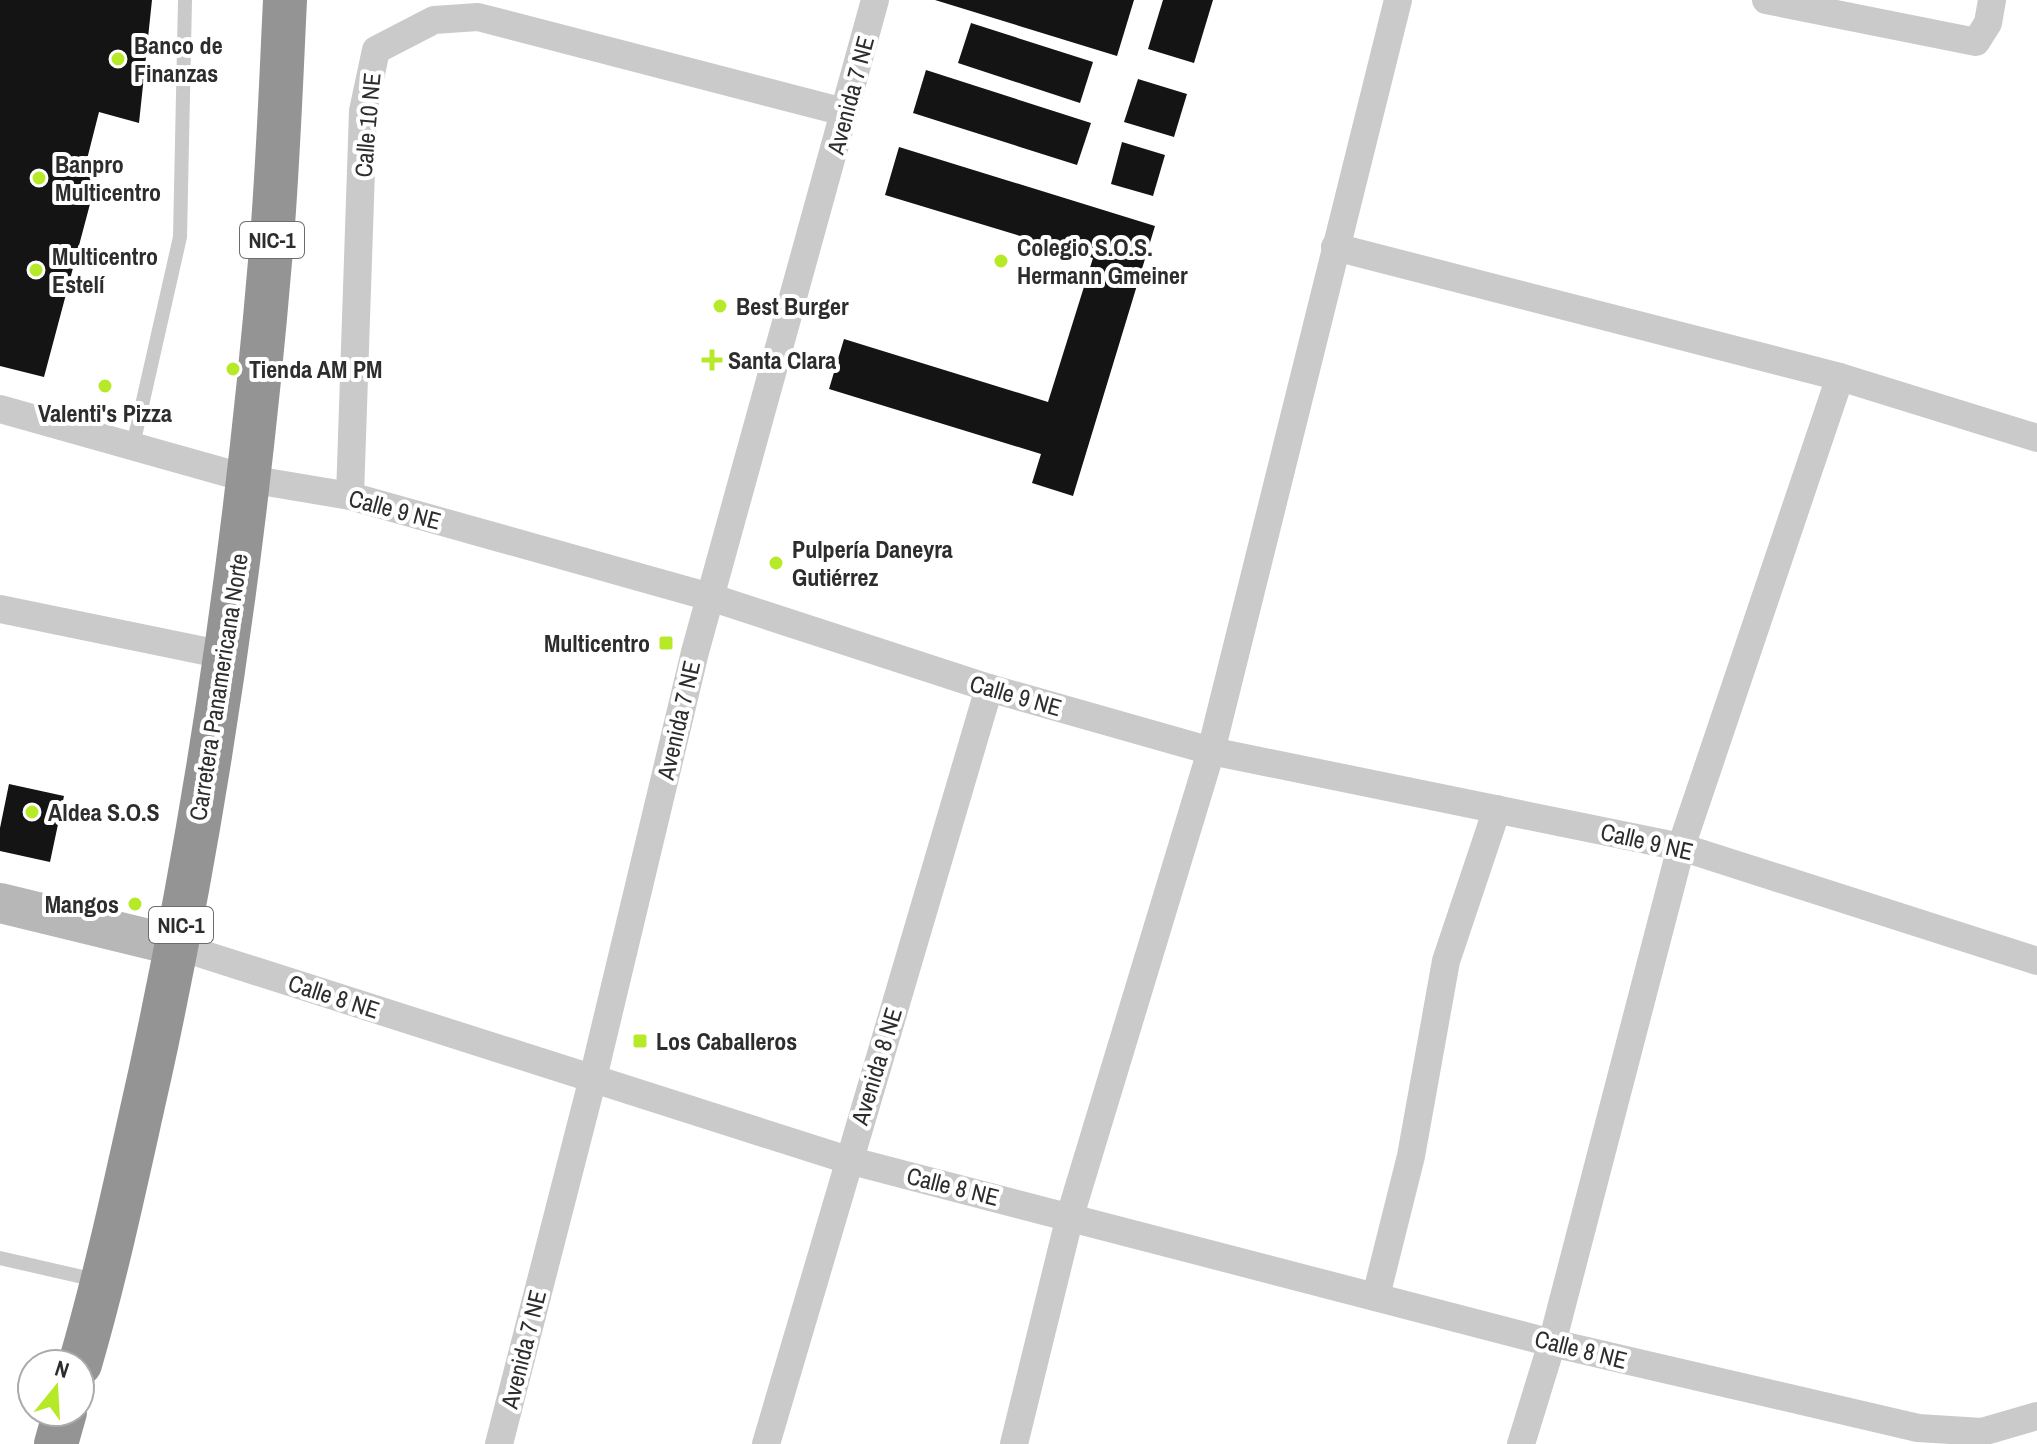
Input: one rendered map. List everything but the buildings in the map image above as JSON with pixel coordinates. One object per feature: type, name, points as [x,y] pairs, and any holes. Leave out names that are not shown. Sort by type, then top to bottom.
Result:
[{"type":"highway","name":"Carretera Panamericana Norte","points":[[85,1348],[104,1282],[177,946],[224,655],[249,479],[272,247],[285,0]]},
{"type":"street","name":"Avenida 7 NE","points":[[499,1444],[593,1078],[710,597],[875,0]]},
{"type":"street","points":[[1014,1444],[1070,1216],[1211,751],[1398,0]]},
{"type":"street","points":[[1766,0],[1976,42],[1988,23],[1992,0]]},
{"type":"street","name":"Calle 10 NE","points":[[350,496],[363,111],[376,50],[434,20],[478,17],[844,112]]},
{"type":"street","points":[[1335,247],[1840,377],[2037,438]]},
{"type":"street","points":[[1521,1444],[1552,1343],[1681,847],[1840,377]]},
{"type":"street","name":"Calle 9 NE","points":[[0,409],[249,479],[350,496],[710,597],[989,688],[1211,751],[1681,847],[2037,961]]},
{"type":"street","points":[[0,609],[224,655]]},
{"type":"street","name":"Avenida 8 NE","points":[[766,1444],[989,688]]},
{"type":"street","points":[[1376,1296],[1411,1156],[1446,961],[1497,809]]},
{"type":"street","name":"Calle 8 NE","points":[[0,903],[177,946],[848,1160],[1552,1343],[1918,1428],[1982,1432],[2037,1416]]},
{"type":"lane","points":[[133,445],[180,237],[185,0]]},
{"type":"lane","points":[[0,1258],[104,1282]]},
{"type":"place","name":"Banco de Finanzas","points":[[118,59]]},
{"type":"place","name":"Banpro Multicentro","points":[[39,178]]},
{"type":"place","name":"Colegio S.O.S. Hermann Gmeiner","points":[[1001,261]]},
{"type":"place","name":"Multicentro Estelí","points":[[36,270]]},
{"type":"place","name":"Best Burger","points":[[720,306]]},
{"type":"place","name":"Santa Clara","points":[[712,360]]},
{"type":"place","name":"Tienda AM PM","points":[[233,369]]},
{"type":"place","name":"Valenti's Pizza","points":[[105,386]]},
{"type":"place","name":"Pulpería Daneyra Gutiérrez","points":[[776,563]]},
{"type":"place","name":"Multicentro","points":[[666,643]]},
{"type":"place","name":"Aldea S.O.S","points":[[32,812]]},
{"type":"place","name":"Mangos","points":[[135,904]]},
{"type":"place","name":"Los Caballeros","points":[[640,1041]]}]
